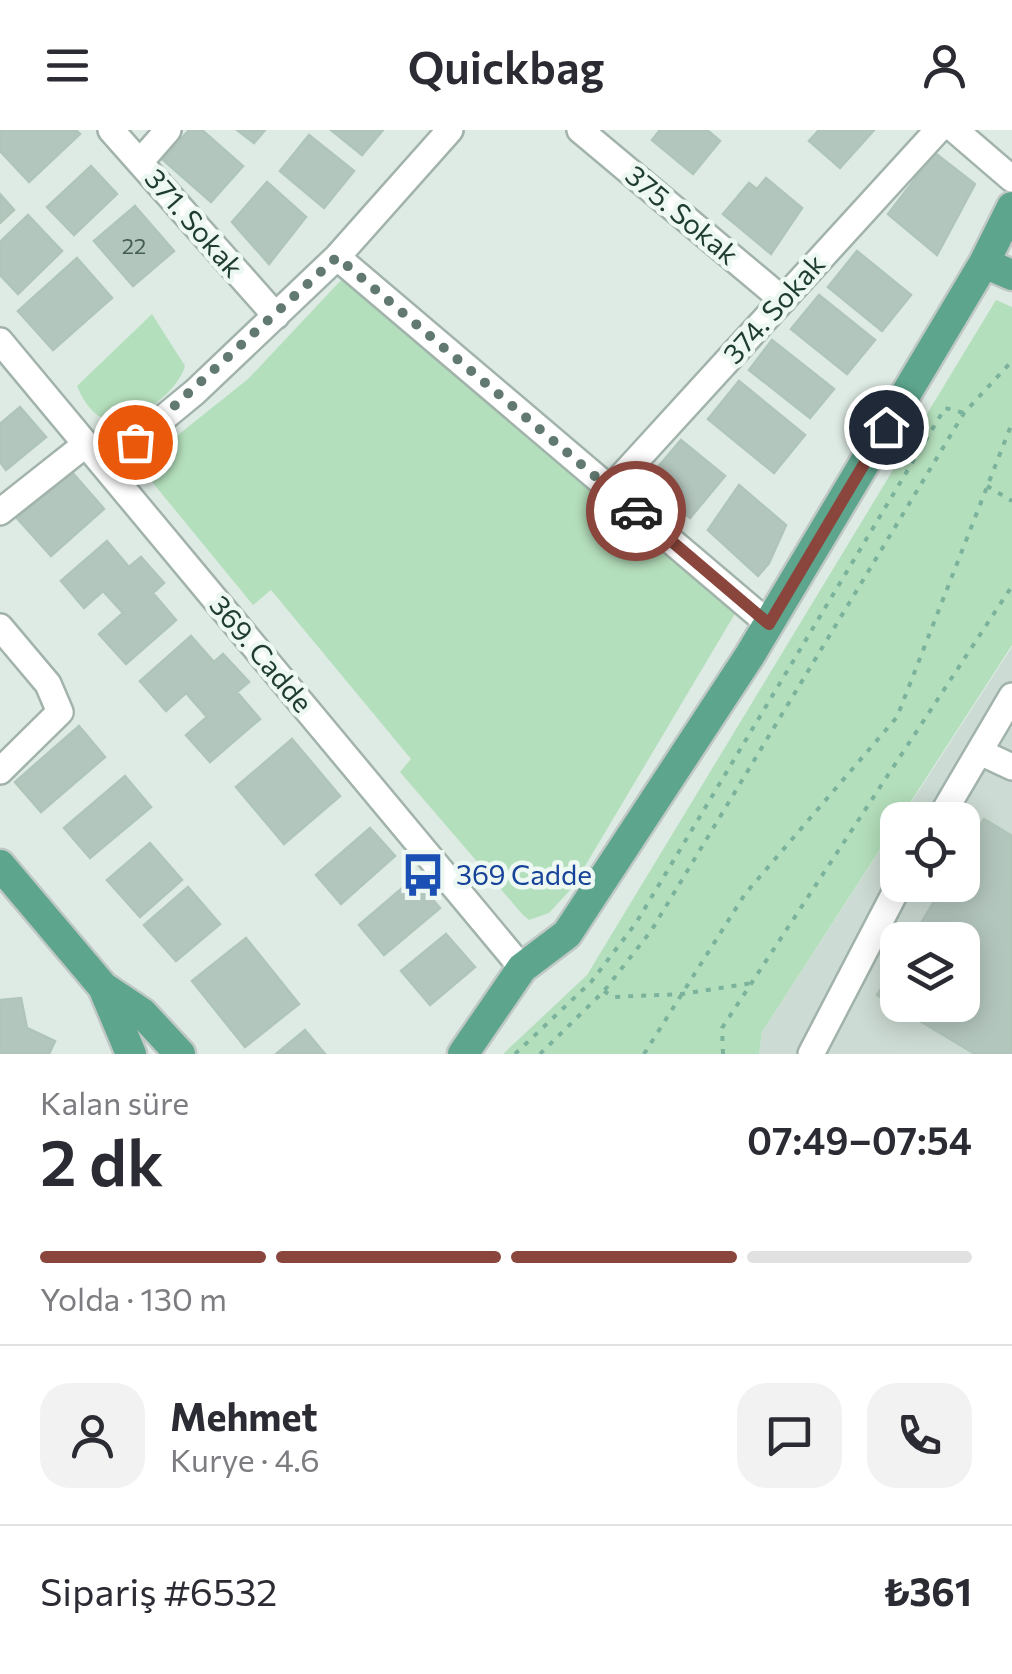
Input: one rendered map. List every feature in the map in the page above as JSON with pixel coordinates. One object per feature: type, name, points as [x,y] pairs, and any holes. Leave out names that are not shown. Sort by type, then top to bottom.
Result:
[{"type":"main road","points":[[464,1054],[522,968],[567,934],[769,624],[984,262],[1012,207]]},
{"type":"main road","points":[[984,262],[1012,275]]},
{"type":"main road","points":[[0,866],[103,987],[142,1013],[180,1054]]},
{"type":"main road","points":[[103,987],[131,1054]]},
{"type":"main road","points":[[442,1054],[483,1024]]},
{"type":"street","name":"371. Sokak","points":[[111,130],[276,316]]},
{"type":"street","points":[[140,162],[168,130]]},
{"type":"street","points":[[105,466],[276,316],[337,257],[450,130]]},
{"type":"street","name":"375. Sokak","points":[[580,130],[783,300]]},
{"type":"street","name":"374. Sokak","points":[[610,489],[938,130]]},
{"type":"street","points":[[954,130],[1012,180]]},
{"type":"street","points":[[337,257],[769,624]]},
{"type":"street","name":"369. Cadde","points":[[0,340],[522,968]]},
{"type":"street","points":[[0,512],[86,444]]},
{"type":"street","points":[[0,627],[48,684],[60,712],[0,771]]},
{"type":"street","points":[[950,802],[1012,696]]},
{"type":"street","points":[[980,752],[1012,767]]},
{"type":"street","points":[[811,1054],[891,902]]},
{"type":"path","points":[[540,1054],[604,991],[651,931],[964,412],[1012,361]]},
{"type":"path","points":[[515,1054],[591,982],[636,923],[945,408],[964,412]]},
{"type":"path","points":[[644,1053],[745,894],[897,717],[1012,423]]},
{"type":"path","points":[[987,486],[1012,501]]},
{"type":"path","points":[[722,1054],[722,1028],[1012,586]]},
{"type":"path","points":[[604,991],[613,997],[682,994],[752,983]]},
{"type":"shaded area","points":[[1012,647],[1012,1054],[759,1054],[762,1032],[880,850],[880,902],[980,902],[980,802],[912,802]]},
{"type":"green space","points":[[345,276],[736,612],[572,888],[549,913],[529,920],[400,772],[411,759],[271,590],[253,605],[139,466],[248,379]]},
{"type":"green space","points":[[996,300],[1012,307],[1012,645],[911,802],[880,802],[880,849],[762,1032],[759,1054],[503,1054],[587,975]]},
{"type":"green space","points":[[152,314],[185,366],[181,375],[168,392],[125,425],[101,417],[85,402],[77,386]]},
{"type":"building","points":[[1,130],[76,130],[80,134],[29,182],[0,151]]},
{"type":"building","points":[[189,130],[202,130],[243,166],[211,202],[163,160]]},
{"type":"building","points":[[237,130],[265,130],[254,143]]},
{"type":"building","points":[[331,130],[383,130],[362,155]]},
{"type":"building","points":[[660,130],[707,130],[720,141],[693,174],[652,140]]},
{"type":"building","points":[[819,130],[874,130],[840,168],[809,141]]},
{"type":"building","points":[[309,135],[354,171],[324,208],[280,171]]},
{"type":"building","points":[[935,153],[975,184],[937,255],[888,214]]},
{"type":"building","points":[[91,166],[117,194],[74,235],[47,207]]},
{"type":"building","points":[[766,178],[802,208],[771,254],[723,214],[749,183],[757,189]]},
{"type":"building","points":[[267,182],[306,217],[269,264],[232,222]]},
{"type":"building","points":[[0,194],[14,210],[0,223]]},
{"type":"building","points":[[135,206],[174,251],[133,286],[94,241]]},
{"type":"building","points":[[28,215],[62,251],[18,294],[0,275],[0,242]]},
{"type":"building","points":[[857,251],[911,295],[882,331],[828,287]]},
{"type":"building","points":[[77,258],[112,298],[53,350],[18,311]]},
{"type":"building","points":[[819,295],[875,340],[847,374],[791,329]]},
{"type":"building","points":[[772,340],[834,389],[810,418],[749,370]]},
{"type":"building","points":[[739,381],[805,435],[774,473],[708,419]]},
{"type":"building","points":[[20,407],[46,437],[6,470],[0,462],[0,424]]},
{"type":"building","points":[[681,440],[725,476],[690,518],[646,481]]},
{"type":"building","points":[[71,471],[104,509],[51,556],[17,518]]},
{"type":"building","points":[[739,485],[786,525],[769,563],[758,576],[708,530]]},
{"type":"building","points":[[107,541],[129,567],[141,557],[164,583],[153,593],[176,620],[126,664],[99,634],[123,613],[103,591],[84,608],[61,581]]},
{"type":"building","points":[[191,636],[214,662],[223,654],[249,682],[237,692],[260,719],[210,762],[186,735],[207,717],[186,693],[166,711],[140,681]]},
{"type":"building","points":[[79,726],[105,757],[41,812],[15,782]]},
{"type":"building","points":[[292,739],[340,796],[284,844],[236,787]]},
{"type":"building","points":[[125,776],[151,807],[90,858],[64,828]]},
{"type":"building","points":[[984,819],[1012,836],[1012,1054],[975,1054],[922,1022],[980,1022],[980,922],[922,922],[934,902],[980,902],[980,826]]},
{"type":"building","points":[[370,828],[395,856],[341,904],[316,875]]},
{"type":"building","points":[[150,843],[182,880],[140,917],[107,880]]},
{"type":"building","points":[[414,878],[440,908],[384,955],[359,925]]},
{"type":"building","points":[[188,887],[220,924],[176,961],[144,925]]},
{"type":"building","points":[[446,934],[475,967],[430,1005],[401,971]]},
{"type":"building","points":[[246,938],[299,1004],[245,1047],[192,981]]},
{"type":"building","points":[[21,998],[27,1028],[55,1041],[49,1054],[0,1054],[0,1000]]},
{"type":"building","points":[[305,1030],[325,1054],[276,1054]]},
{"type":"way so far","points":[[135,442],[195,392],[337,257],[636,511]]},
{"type":"place","name":"369 Cadde","points":[[423,875]]},
{"type":"route","points":[[636,511],[769,624],[886,427]]}]
